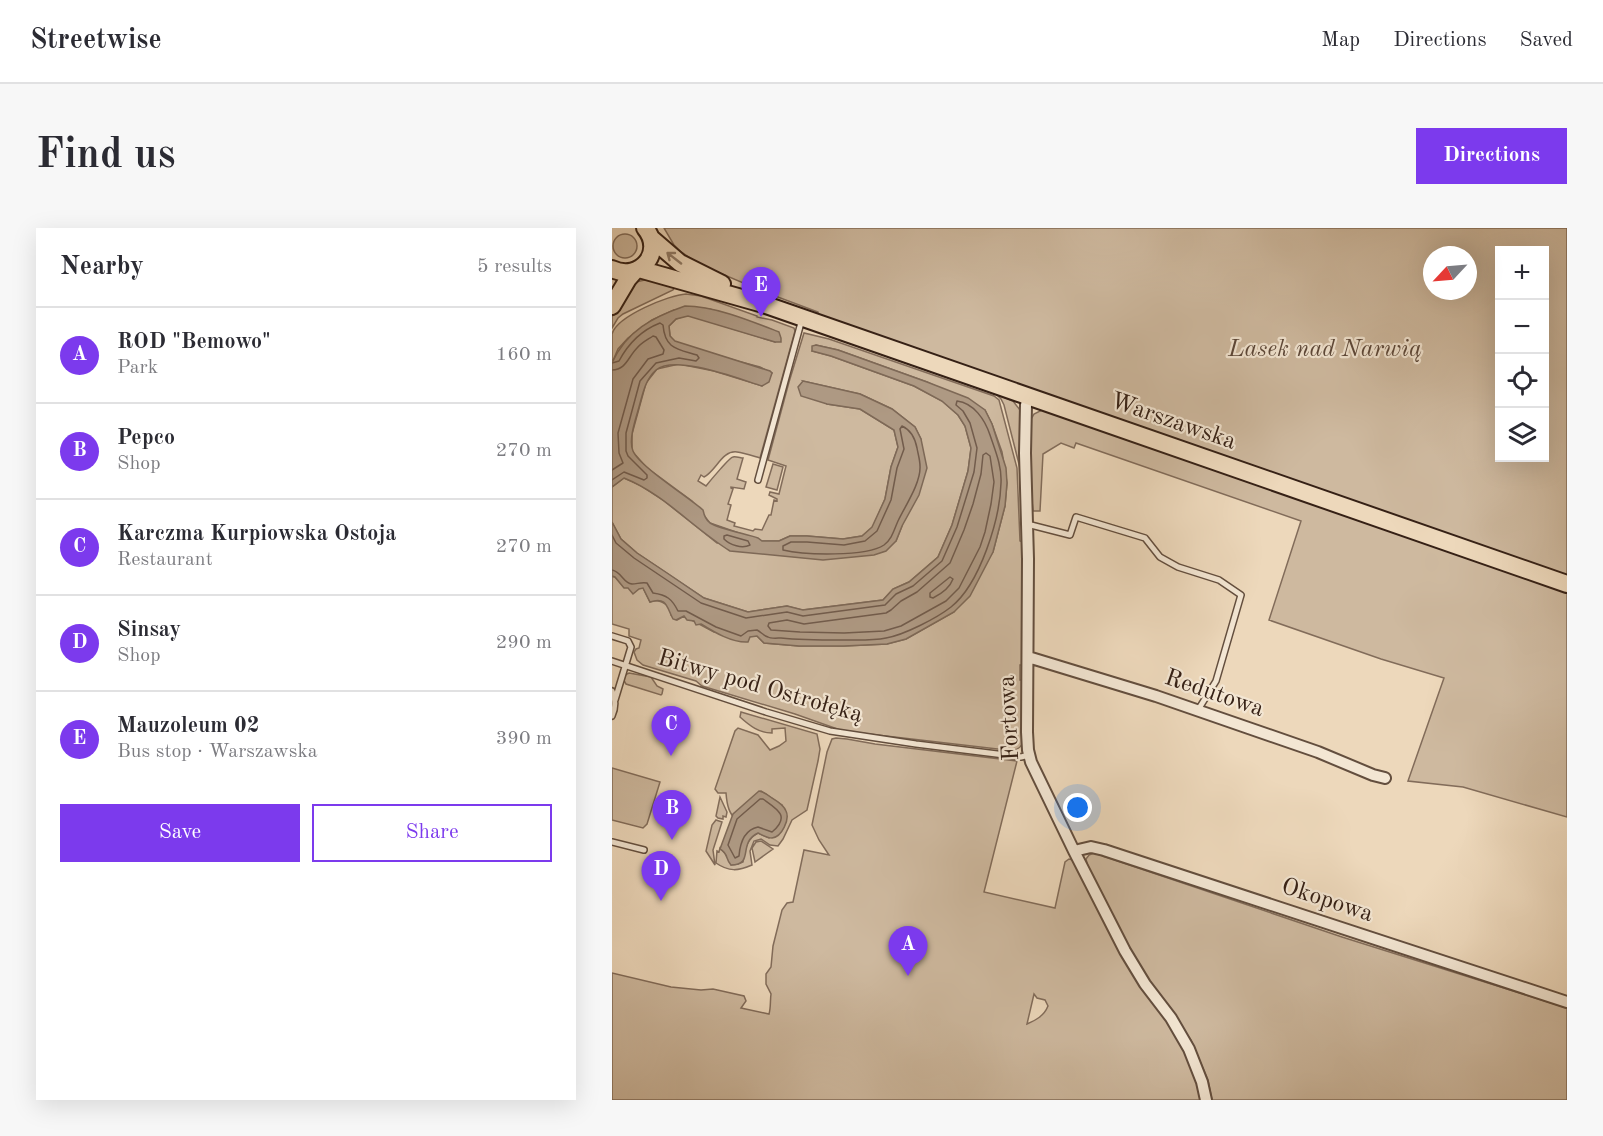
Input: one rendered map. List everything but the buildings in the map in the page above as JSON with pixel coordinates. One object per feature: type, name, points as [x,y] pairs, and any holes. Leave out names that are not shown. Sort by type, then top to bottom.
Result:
[{"type":"main road","points":[[612,306],[628,279],[648,261],[652,248],[648,233]]},
{"type":"main road","name":"Warszawska","points":[[648,233],[688,268],[763,304]]},
{"type":"main road","name":"Warszawska","points":[[612,269],[625,273],[637,270],[763,304],[1567,584]]},
{"type":"street","name":"Fortowa","points":[[1028,397],[1025,453],[1029,755],[1034,770],[1074,851],[1136,970],[1182,1035],[1196,1064],[1206,1100]]},
{"type":"street","name":"Redutowa","points":[[1028,657],[1198,710],[1385,778]]},
{"type":"street","name":"Okopowa","points":[[1074,851],[1091,847],[1104,850],[1567,1002]]},
{"type":"lane","points":[[758,480],[803,318]]},
{"type":"lane","points":[[1027,524],[1070,535],[1076,517],[1145,538],[1160,557],[1178,567],[1219,580],[1241,595],[1216,681],[1198,710]]},
{"type":"lane","points":[[612,636],[628,641],[631,647],[612,716]]},
{"type":"lane","name":"Bitwy pod Ostrołęką","points":[[612,661],[830,731],[937,747],[1021,757],[1029,755]]},
{"type":"lane","points":[[612,691],[615,699]]},
{"type":"lane","points":[[612,842],[644,850]]},
{"type":"green space","name":"Lasek nad Narwią","points":[[664,228],[1567,228],[1567,576],[818,315],[818,312],[701,265],[681,252]]},
{"type":"green space","points":[[625,234],[634,237],[637,246],[634,255],[625,258],[616,255],[613,246],[616,237]]},
{"type":"green space","points":[[649,279],[675,287],[623,314],[612,328],[612,317],[626,292],[636,282]]},
{"type":"green space","points":[[686,294],[701,296],[757,317],[772,320],[794,328],[795,331],[760,458],[732,452],[723,457],[704,477],[701,475],[698,481],[706,486],[731,458],[743,458],[737,479],[746,482],[744,489],[731,487],[733,489],[728,504],[731,505],[727,520],[735,523],[734,526],[753,531],[762,530],[771,515],[774,500],[777,501],[769,495],[770,492],[779,494],[786,466],[768,460],[804,333],[829,339],[994,396],[999,400],[1017,468],[1020,541],[1024,542],[1023,665],[1020,665],[1020,680],[1024,680],[1023,743],[1018,749],[1006,750],[843,731],[702,686],[696,681],[643,665],[637,660],[634,652],[639,648],[641,640],[629,636],[629,629],[612,624],[612,576],[624,587],[643,588],[650,602],[663,602],[670,607],[671,615],[677,620],[684,616],[714,632],[757,636],[764,643],[799,646],[887,644],[906,639],[954,612],[993,552],[1005,506],[1007,483],[1002,452],[985,410],[927,382],[838,350],[816,345],[812,351],[914,386],[942,401],[958,415],[965,426],[971,448],[968,471],[952,525],[938,557],[909,582],[893,589],[883,600],[802,610],[787,606],[748,612],[704,598],[637,553],[621,539],[612,522],[612,487],[624,478],[640,485],[663,500],[717,543],[896,541],[902,526],[921,439],[915,427],[892,409],[860,394],[803,381],[827,404],[860,409],[894,430],[898,447],[891,467],[885,499],[873,527],[862,536],[843,539],[790,536],[779,541],[762,541],[710,523],[692,501],[646,467],[632,451],[632,434],[646,383],[657,369],[679,364],[714,371],[762,386],[772,373],[760,367],[674,342],[670,336],[669,326],[676,319],[688,315],[775,342],[773,330],[710,309],[674,310],[652,320],[628,338],[618,349],[612,363],[612,334],[623,320],[668,298]]},
{"type":"green space","points":[[996,394],[1013,401],[1020,410],[1020,468],[1004,405]]},
{"type":"green space","points":[[1042,410],[1567,593],[1567,817],[1463,787],[1408,781],[1444,678],[1269,620],[1301,521],[1076,443],[1074,448],[1061,443],[1043,454],[1040,511],[1033,511],[1030,481],[1031,419],[1034,414]]},
{"type":"green space","points":[[773,464],[783,467],[777,490],[766,487]]},
{"type":"green space","points":[[629,673],[651,677],[657,686],[663,689],[662,694],[626,684],[623,679]]},
{"type":"green space","points":[[741,712],[817,734],[820,749],[807,810],[792,820],[778,846],[770,845],[761,839],[754,841],[750,851],[752,865],[734,870],[716,863],[717,851],[719,852],[720,848],[726,854],[731,865],[743,862],[747,845],[754,835],[758,833],[769,838],[782,805],[761,791],[738,822],[732,816],[726,793],[718,793],[715,789],[735,731],[738,728],[758,735],[770,750],[786,741],[785,728],[772,729],[772,733],[767,733],[751,726],[740,717]]},
{"type":"green space","points":[[832,739],[1017,761],[984,892],[1055,908],[1065,862],[1069,859],[1073,860],[1186,1050],[1202,1100],[612,1100],[612,973],[671,987],[713,989],[744,996],[746,1001],[741,1008],[769,1014],[771,994],[766,984],[766,974],[771,967],[773,946],[782,910],[787,903],[793,902],[804,850],[829,855],[812,825],[827,752]],"holes":[[[1034,994],[1037,998],[1045,1000],[1048,1006],[1042,1015],[1027,1024]]]},
{"type":"green space","points":[[612,768],[660,782],[647,824],[643,828],[612,820]]},
{"type":"green space","points":[[720,797],[727,812],[723,819],[716,816]]},
{"type":"green space","points":[[716,820],[722,822],[713,850],[715,865],[706,851],[712,825]]},
{"type":"green space","points":[[761,841],[773,849],[755,862],[752,848],[756,842]]},
{"type":"green space","points":[[1094,853],[1342,937],[1567,1008],[1567,1100],[1212,1100],[1208,1080],[1191,1040],[1130,952],[1089,872],[1086,859]]},
{"type":"water","points":[[685,306],[721,311],[779,332],[781,342],[775,342],[688,316],[676,319],[669,326],[670,336],[675,341],[772,373],[769,382],[762,386],[692,366],[665,366],[656,370],[645,387],[633,429],[631,441],[637,457],[644,465],[703,510],[710,523],[720,527],[762,541],[779,541],[790,536],[843,539],[862,536],[872,527],[885,499],[891,467],[898,447],[894,430],[860,409],[827,404],[801,396],[798,387],[803,381],[860,394],[892,409],[915,427],[921,439],[927,468],[919,495],[896,541],[886,551],[874,555],[823,560],[730,551],[639,485],[624,478],[612,487],[612,363],[633,334],[652,320]]},
{"type":"water","points":[[812,346],[838,350],[927,382],[968,398],[985,410],[992,424],[1006,468],[1007,483],[1005,506],[993,552],[970,596],[954,612],[906,639],[887,644],[799,646],[764,643],[757,636],[750,637],[748,642],[730,639],[701,624],[696,625],[694,621],[687,620],[684,616],[673,619],[666,604],[660,601],[650,602],[643,588],[633,594],[628,588],[624,588],[612,576],[612,522],[621,539],[637,553],[704,598],[748,612],[787,606],[803,610],[883,600],[893,589],[909,582],[938,557],[952,525],[968,471],[971,448],[965,426],[958,415],[942,401],[914,386],[812,351]]},
{"type":"water","points":[[759,791],[784,807],[787,814],[786,823],[776,837],[768,838],[758,833],[752,837],[748,842],[745,858],[738,864],[731,865],[725,853],[720,849],[733,814]]},
{"type":"place","name":"Mauzoleum 02","points":[[761,317]]},
{"type":"place","name":"Karczma Kurpiowska Ostoja","points":[[671,756]]},
{"type":"place","name":"Pepco","points":[[672,840]]},
{"type":"place","name":"Sinsay","points":[[661,901]]},
{"type":"place","name":"ROD \"Bemowo\"","points":[[908,976]]}]
